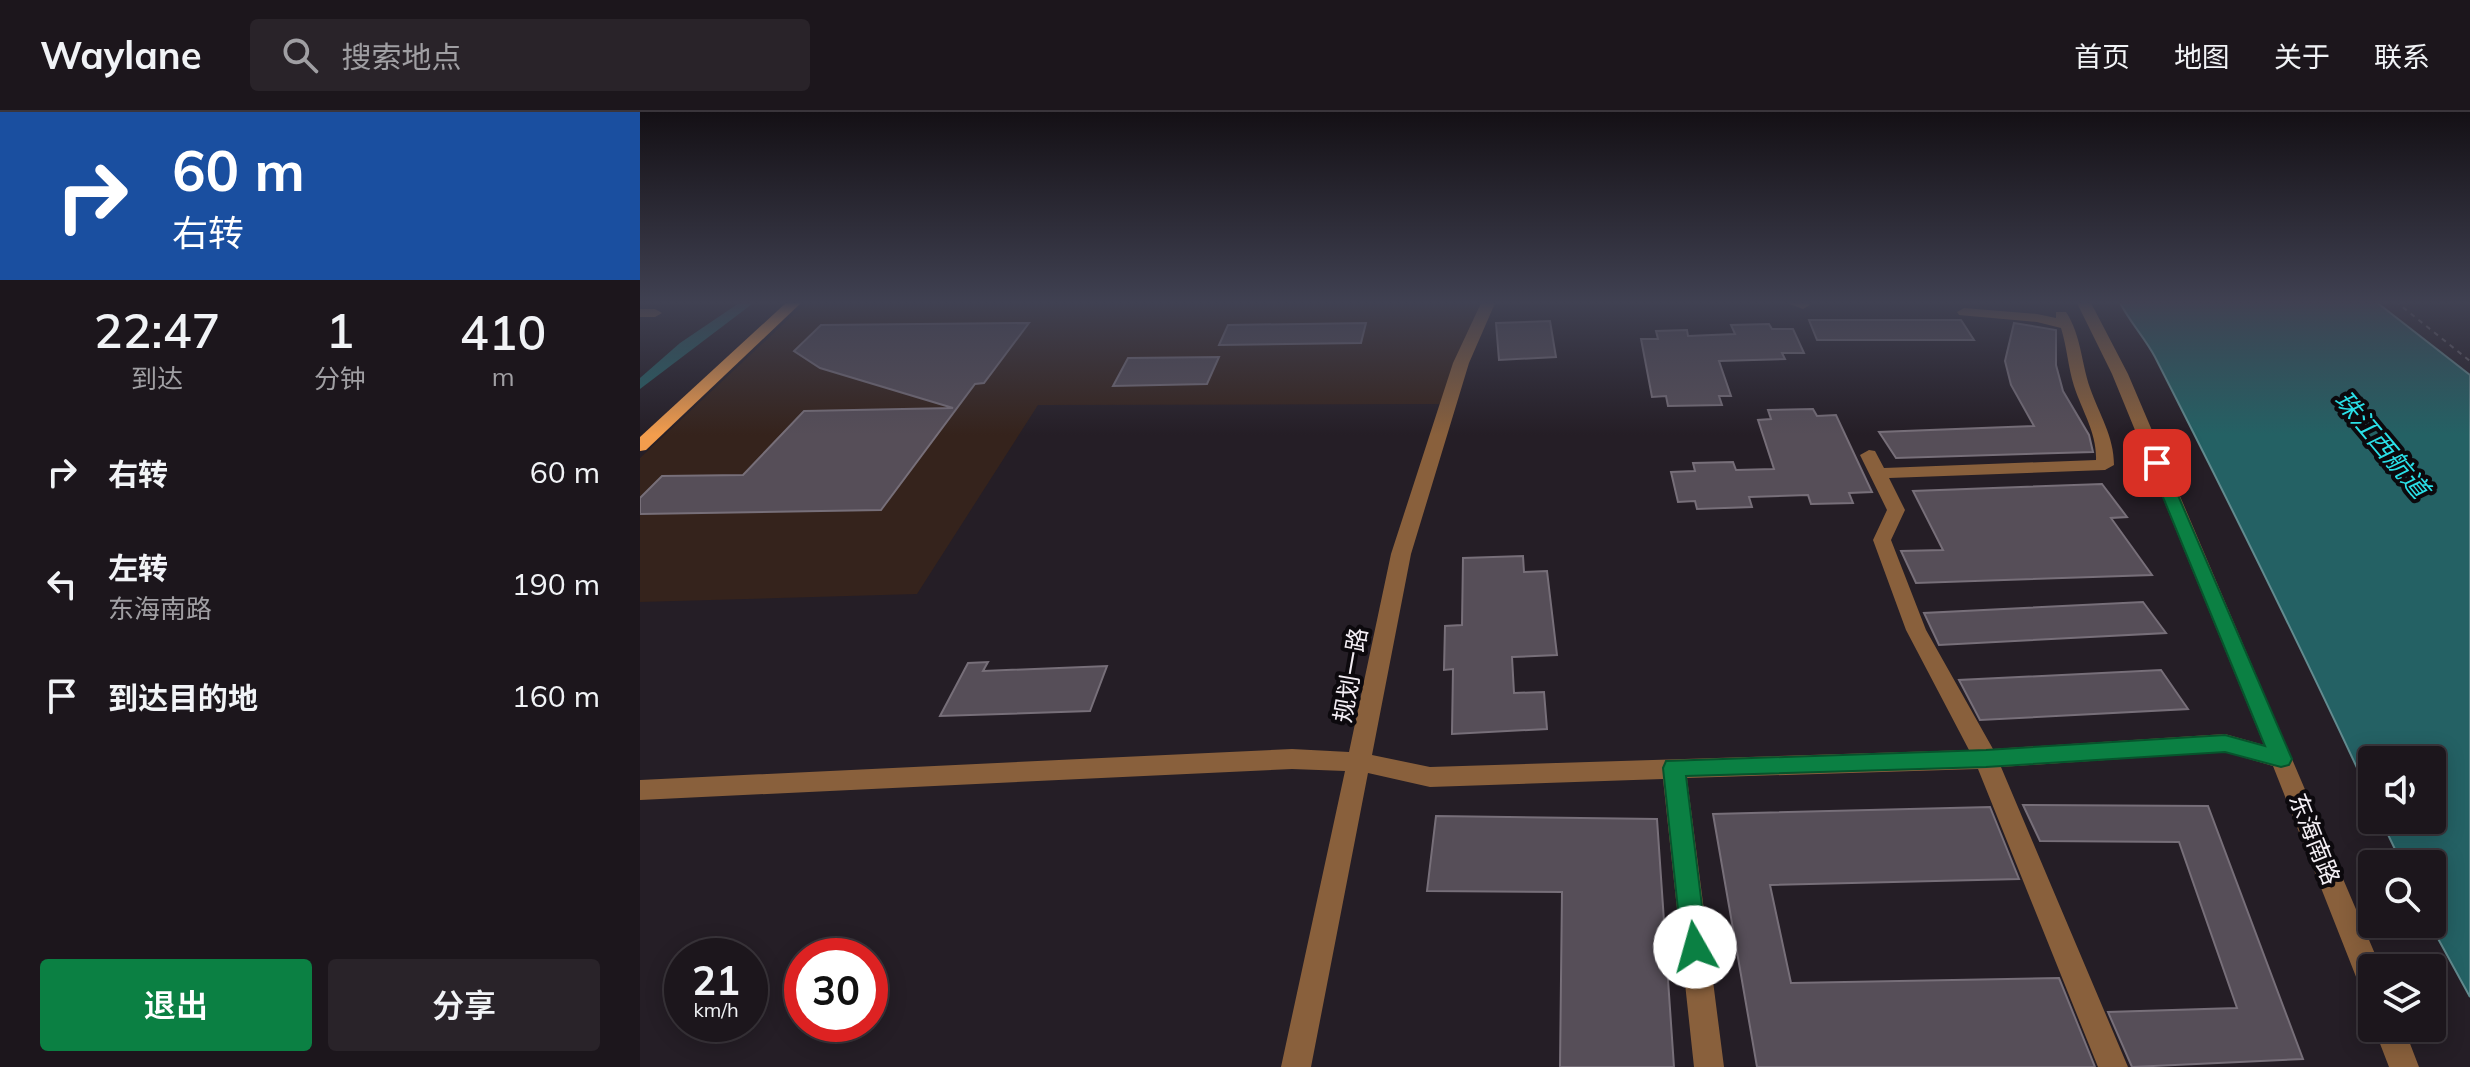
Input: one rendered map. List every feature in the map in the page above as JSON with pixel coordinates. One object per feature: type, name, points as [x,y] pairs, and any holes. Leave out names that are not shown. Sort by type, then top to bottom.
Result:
[{"type":"main road","points":[[640,431],[735,346]]},
{"type":"main road","points":[[640,446],[748,346]]},
{"type":"street","name":"规划一路","points":[[1296,1067],[1401,554],[1469,346]]},
{"type":"street","points":[[2075,346],[2081,385],[2107,451],[2105,465],[1874,464],[1896,510],[1882,540],[1916,630],[1986,759],[2113,1067]]},
{"type":"street","name":"东海南路","points":[[2097,346],[2120,374],[2361,954]]},
{"type":"street","points":[[640,790],[1292,759],[1360,762],[1430,777],[1986,759],[2225,743],[2281,759]]},
{"type":"street","points":[[1674,768],[1709,1067]]},
{"type":"street","points":[[2394,1042],[2404,1067]]},
{"type":"path","points":[[2451,346],[2470,361]]},
{"type":"shaded area","points":[[760,346],[1465,346],[1444,404],[1038,405],[917,594],[640,602],[640,458]]},
{"type":"water","name":"珠江西航道","points":[[2148,346],[2432,346],[2470,375],[2470,997],[2438,938],[2446,938],[2446,850],[2395,850],[2388,834],[2446,834],[2446,746],[2358,746],[2358,770]]},
{"type":"building","points":[[800,346],[1012,346],[984,383],[975,384],[881,510],[640,514],[640,498],[662,476],[743,475],[804,411],[953,408],[820,368],[794,351]]},
{"type":"building","points":[[1498,346],[1554,346],[1556,357],[1499,360]]},
{"type":"building","points":[[1642,346],[1801,346],[1804,353],[1782,353],[1785,359],[1719,361],[1731,396],[1719,396],[1722,405],[1668,406],[1666,396],[1652,397]]},
{"type":"building","points":[[2009,346],[2056,346],[2056,365],[2063,391],[2089,435],[2093,452],[1896,458],[1879,432],[2034,426],[2011,385],[2005,361]]},
{"type":"building","points":[[1219,357],[1207,384],[1113,386],[1128,358]]},
{"type":"building","points":[[1813,409],[1817,416],[1836,415],[1872,492],[1849,493],[1853,503],[1811,504],[1808,495],[1749,497],[1752,507],[1697,509],[1695,501],[1678,502],[1671,472],[1695,471],[1693,463],[1733,462],[1736,470],[1774,469],[1758,420],[1771,419],[1768,410]]},
{"type":"building","points":[[2102,484],[2127,517],[2111,518],[2152,575],[1916,583],[1901,551],[1943,550],[1913,491]]},
{"type":"building","points":[[1523,556],[1524,572],[1547,571],[1557,655],[1512,657],[1514,693],[1544,692],[1547,729],[1452,734],[1453,669],[1444,670],[1445,626],[1462,625],[1463,558]]},
{"type":"building","points":[[2143,602],[2166,633],[1939,645],[1924,613]]},
{"type":"building","points":[[988,662],[983,671],[1107,666],[1090,711],[940,716],[968,663]]},
{"type":"building","points":[[2161,670],[2188,709],[1980,720],[1959,680]]},
{"type":"building","points":[[2023,805],[2208,806],[2303,1059],[2132,1067],[2108,1012],[2237,1008],[2179,842],[2040,841]]},
{"type":"building","points":[[1990,807],[2019,879],[1770,885],[1791,983],[2059,978],[2095,1067],[1757,1067],[1713,814]]},
{"type":"building","points":[[1436,816],[1657,819],[1674,1067],[1560,1067],[1562,892],[1427,891]]},
{"type":"waterway","points":[[640,385],[686,346]]},
{"type":"route","points":[[1695,947],[1674,768],[1986,759],[2225,743],[2281,759],[2157,463]]}]
